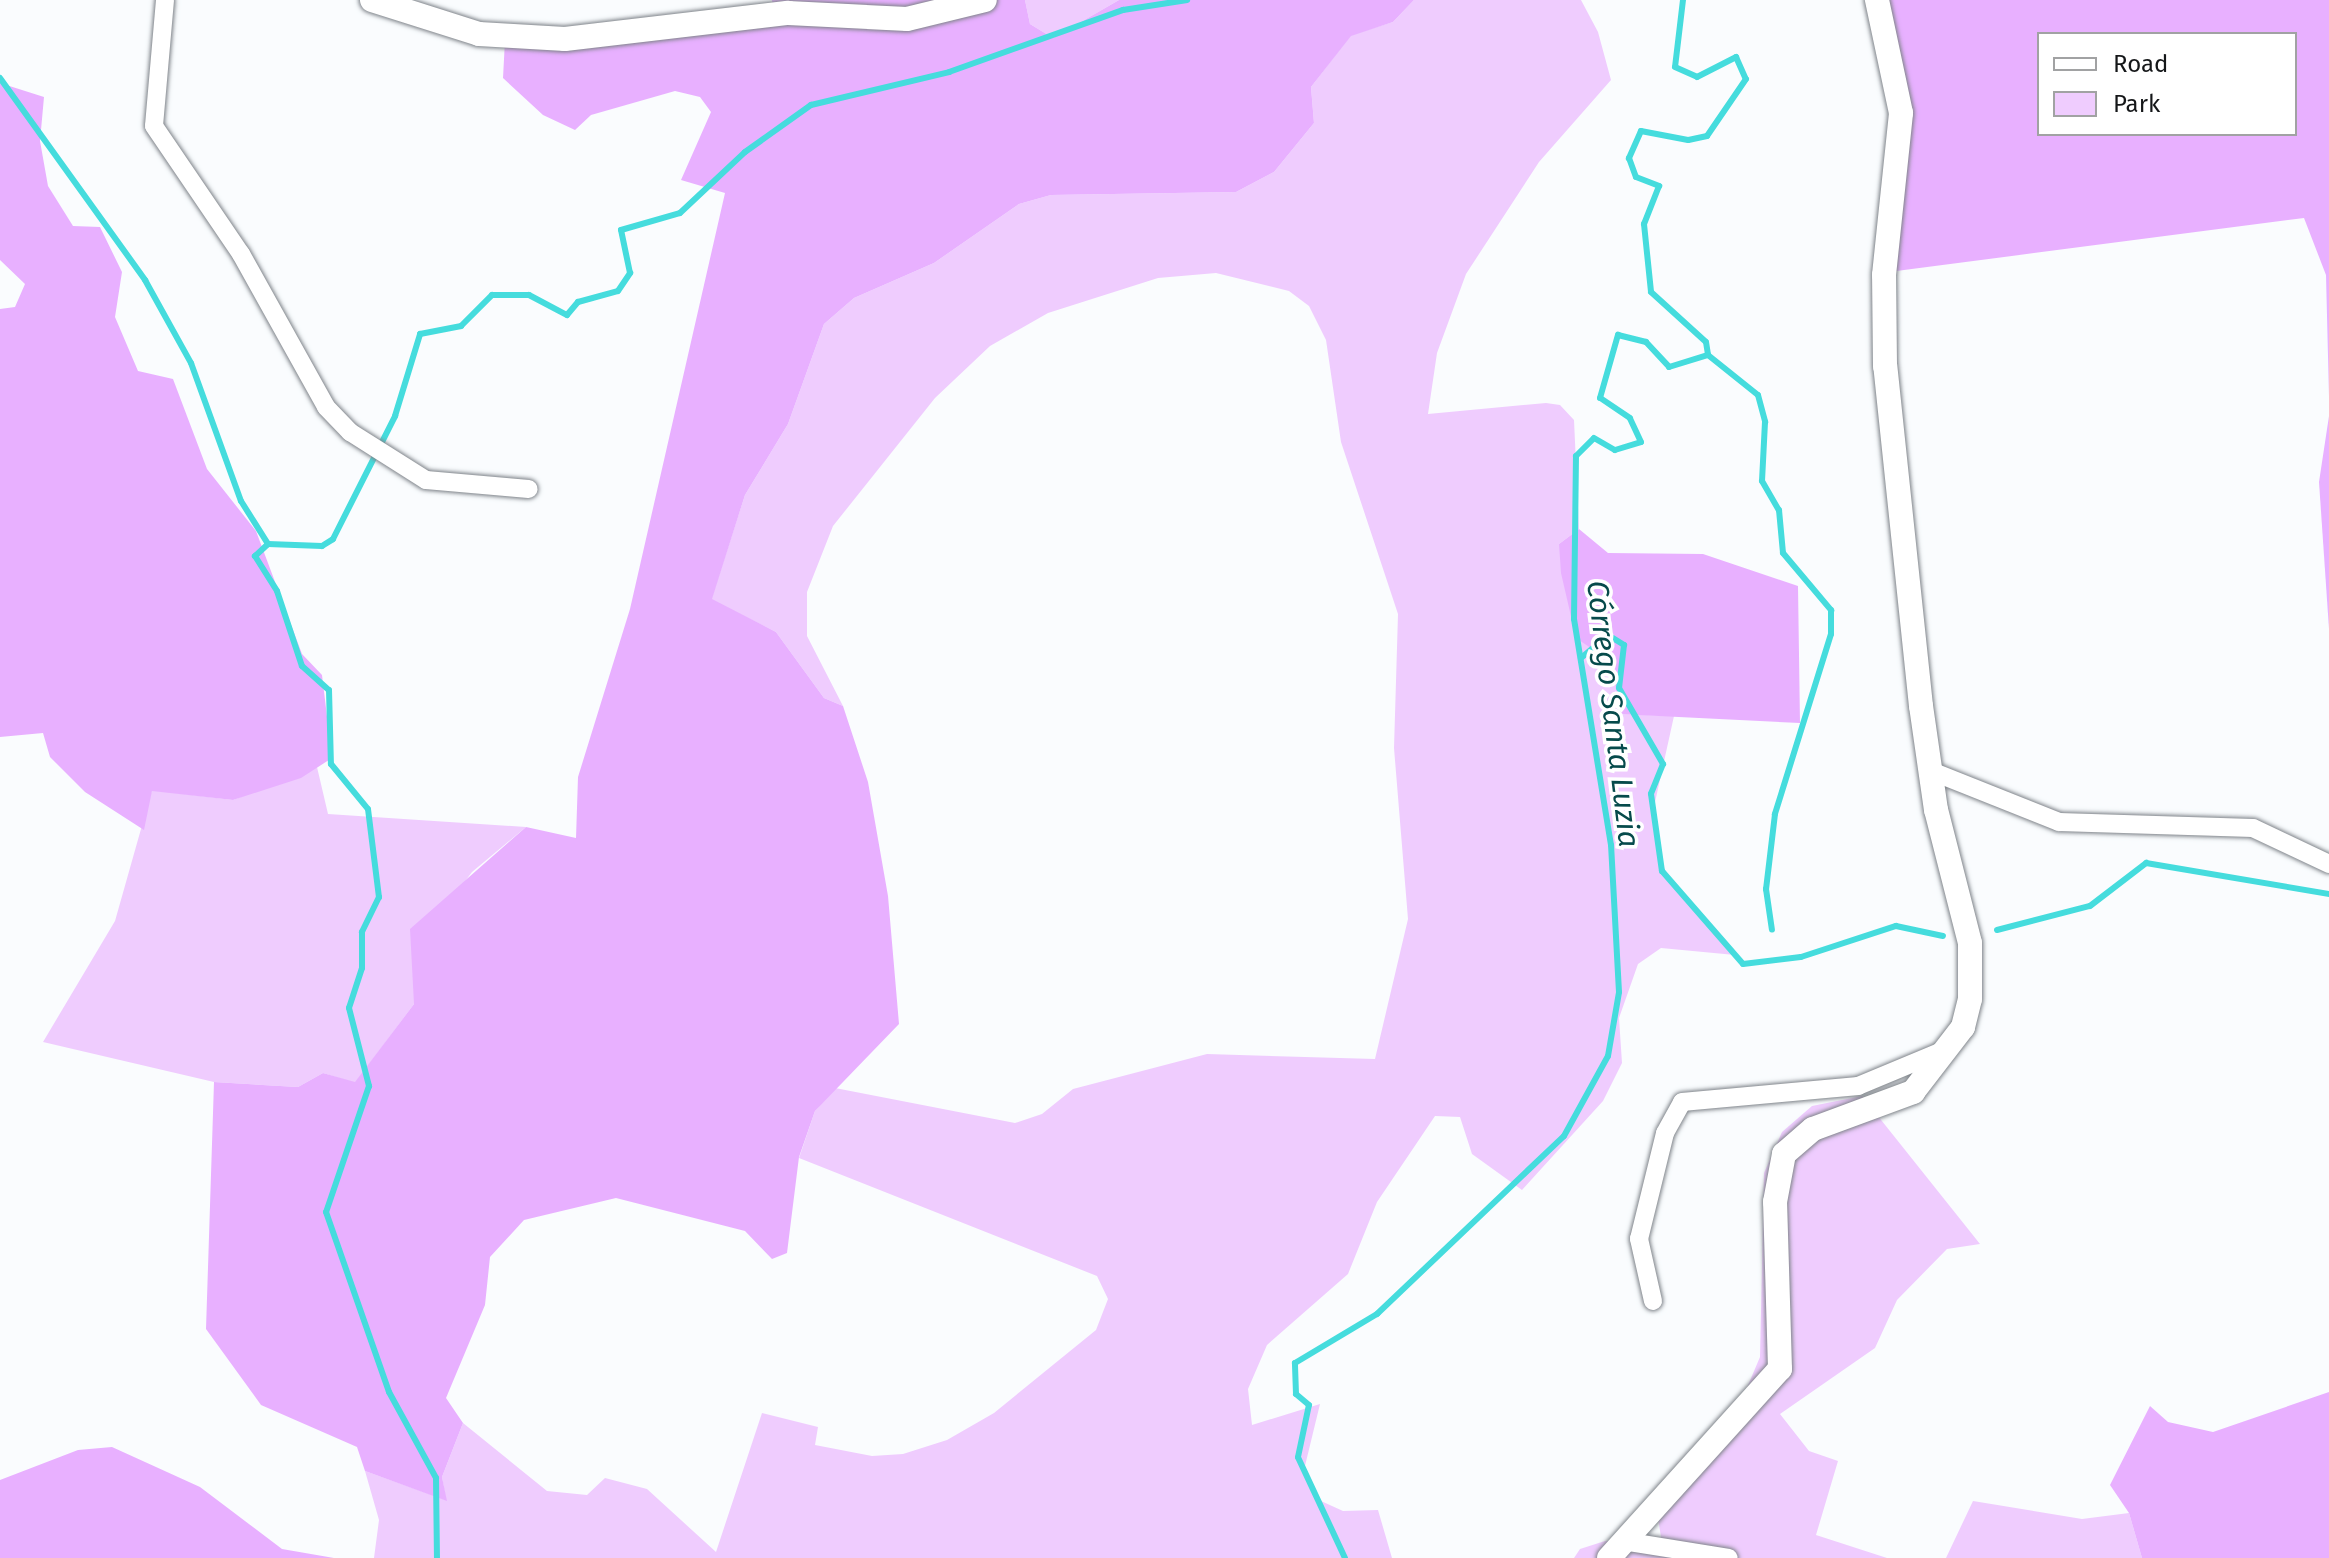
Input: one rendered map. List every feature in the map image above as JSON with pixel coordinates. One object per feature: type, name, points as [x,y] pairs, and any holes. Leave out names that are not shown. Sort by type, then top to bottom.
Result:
[{"type":"street","points":[[165,0],[153,111],[162,145],[241,254],[326,407],[374,449],[440,485],[529,489]]},
{"type":"street","points":[[372,0],[479,34],[565,39],[788,13],[907,19],[985,0]]},
{"type":"street","points":[[1616,1549],[1780,1369],[1775,1202],[1784,1154],[1813,1129],[1913,1092],[1963,1027],[1973,970],[1931,771],[1881,321],[1901,113],[1877,0]]},
{"type":"street","points":[[1931,771],[2059,822],[2253,828],[2329,864]]},
{"type":"street","points":[[1653,1301],[1639,1239],[1665,1133],[1682,1102],[1858,1086],[1949,1049]]},
{"type":"street","points":[[1616,1549],[1729,1558]]},
{"type":"green space","points":[[1025,0],[1119,0],[1053,38],[1030,24]]},
{"type":"green space","points":[[1414,0],[1581,0],[1598,32],[1611,80],[1539,162],[1466,274],[1437,353],[1428,414],[1546,403],[1560,405],[1574,420],[1579,529],[1559,544],[1613,663],[1618,714],[1674,716],[1652,816],[1658,856],[1673,885],[1735,955],[1661,948],[1638,964],[1619,1018],[1622,1063],[1603,1101],[1522,1190],[1472,1154],[1460,1117],[1435,1116],[1377,1202],[1348,1274],[1267,1345],[1248,1389],[1252,1425],[1320,1404],[1304,1470],[1321,1501],[1343,1511],[1378,1510],[1392,1558],[374,1558],[379,1520],[365,1471],[446,1500],[442,1477],[463,1423],[547,1491],[587,1495],[605,1478],[647,1489],[716,1552],[762,1413],[818,1427],[815,1445],[872,1456],[903,1454],[947,1440],[994,1413],[1096,1330],[1108,1299],[1097,1276],[799,1158],[815,1111],[835,1088],[1015,1123],[1042,1114],[1073,1089],[1207,1054],[1375,1059],[1408,919],[1394,748],[1398,614],[1341,442],[1326,340],[1309,306],[1289,291],[1216,273],[1158,278],[1048,313],[990,346],[935,398],[833,526],[807,592],[807,636],[843,706],[824,698],[776,632],[711,600],[745,495],[788,424],[824,324],[854,298],[934,263],[1019,204],[1051,195],[1236,192],[1274,172],[1314,123],[1311,87],[1351,35],[1393,22]]},
{"type":"green space","points":[[317,767],[328,814],[526,827],[472,872],[414,949],[414,1004],[355,1083],[323,1073],[298,1087],[214,1082],[43,1042],[115,921],[152,790],[233,800]]},
{"type":"green space","points":[[1862,1096],[1980,1244],[1947,1249],[1897,1300],[1875,1348],[1780,1414],[1809,1451],[1838,1461],[1816,1535],[1887,1558],[1574,1558],[1580,1549],[1605,1541],[1662,1543],[1654,1494],[1746,1390],[1760,1357],[1764,1173],[1782,1132],[1812,1106]]},
{"type":"green space","points":[[1973,1501],[2082,1519],[2129,1513],[2142,1558],[1946,1558]]},
{"type":"shaded area","points":[[772,0],[1025,0],[1030,24],[1053,38],[1119,0],[1414,0],[1393,22],[1351,36],[1311,87],[1314,123],[1274,172],[1236,192],[1051,195],[1019,204],[934,263],[854,298],[824,324],[788,424],[745,495],[712,599],[776,632],[824,698],[843,706],[868,782],[888,896],[899,1024],[815,1111],[799,1157],[787,1253],[772,1259],[745,1231],[616,1198],[524,1220],[490,1257],[485,1305],[446,1398],[463,1423],[442,1477],[447,1501],[365,1471],[357,1447],[261,1405],[206,1329],[214,1082],[298,1087],[323,1073],[355,1082],[414,1004],[410,929],[526,827],[576,838],[578,777],[630,609],[725,193],[681,180],[711,112],[700,97],[675,91],[591,115],[575,130],[543,115],[503,78],[505,40],[773,8]]},
{"type":"shaded area","points":[[1865,0],[2329,0],[2329,397],[2326,275],[2304,218],[1881,273],[1891,76]]},
{"type":"shaded area","points":[[0,83],[44,97],[40,141],[48,186],[73,226],[100,227],[122,272],[115,317],[138,371],[173,379],[207,469],[256,531],[302,654],[322,675],[332,758],[301,778],[233,800],[152,791],[144,830],[85,792],[50,757],[43,733],[0,737],[0,309],[15,307],[25,284],[0,260]]},
{"type":"shaded area","points":[[2329,416],[2329,629],[2319,482]]},
{"type":"shaded area","points":[[1579,529],[1608,553],[1703,554],[1798,586],[1800,723],[1618,714],[1613,663],[1576,638],[1561,573],[1559,544]]},
{"type":"shaded area","points":[[2329,1392],[2329,1558],[2142,1558],[2129,1513],[2110,1485],[2150,1406],[2168,1422],[2213,1432]]},
{"type":"shaded area","points":[[112,1447],[200,1487],[282,1549],[334,1558],[0,1558],[0,1480],[78,1450]]},
{"type":"waterway","name":"Córrego Santa Luzia","points":[[268,544],[322,546],[333,539],[395,416],[420,334],[461,326],[492,295],[529,295],[567,315],[578,302],[618,291],[630,273],[621,230],[680,213],[745,152],[811,105],[949,72],[1123,10],[1187,0]]},
{"type":"waterway","name":"Córrego Santa Luzia","points":[[1683,0],[1675,67],[1697,77],[1736,57],[1746,79],[1707,136],[1688,140],[1641,131],[1629,158],[1636,177],[1659,186],[1644,224],[1651,292],[1706,342],[1708,355]]},
{"type":"waterway","name":"Córrego Santa Luzia","points":[[0,78],[145,280],[191,363],[241,501],[268,544]]},
{"type":"waterway","name":"Córrego Santa Luzia","points":[[1345,1558],[1298,1457],[1309,1405],[1296,1394],[1295,1363],[1377,1314],[1564,1136],[1608,1056],[1619,992],[1611,845],[1574,619],[1576,456],[1594,438],[1615,450],[1641,442],[1630,418],[1600,398],[1618,335],[1646,342],[1669,367],[1708,355]]},
{"type":"waterway","points":[[1708,355],[1758,395],[1765,422],[1762,481],[1779,510],[1783,553],[1831,610],[1831,634],[1775,814],[1766,889],[1772,930]]},
{"type":"waterway","points":[[268,544],[255,556],[277,591],[302,666],[329,690],[331,764],[368,809],[379,897],[362,932],[362,968],[349,1008],[369,1086],[326,1212],[389,1392],[436,1478],[437,1558]]},
{"type":"waterway","points":[[1581,658],[1608,635],[1624,645],[1619,688],[1663,764],[1651,794],[1662,871],[1743,964],[1801,957],[1896,926],[1943,936]]},
{"type":"waterway","points":[[1997,930],[2090,906],[2146,863],[2329,894]]}]
